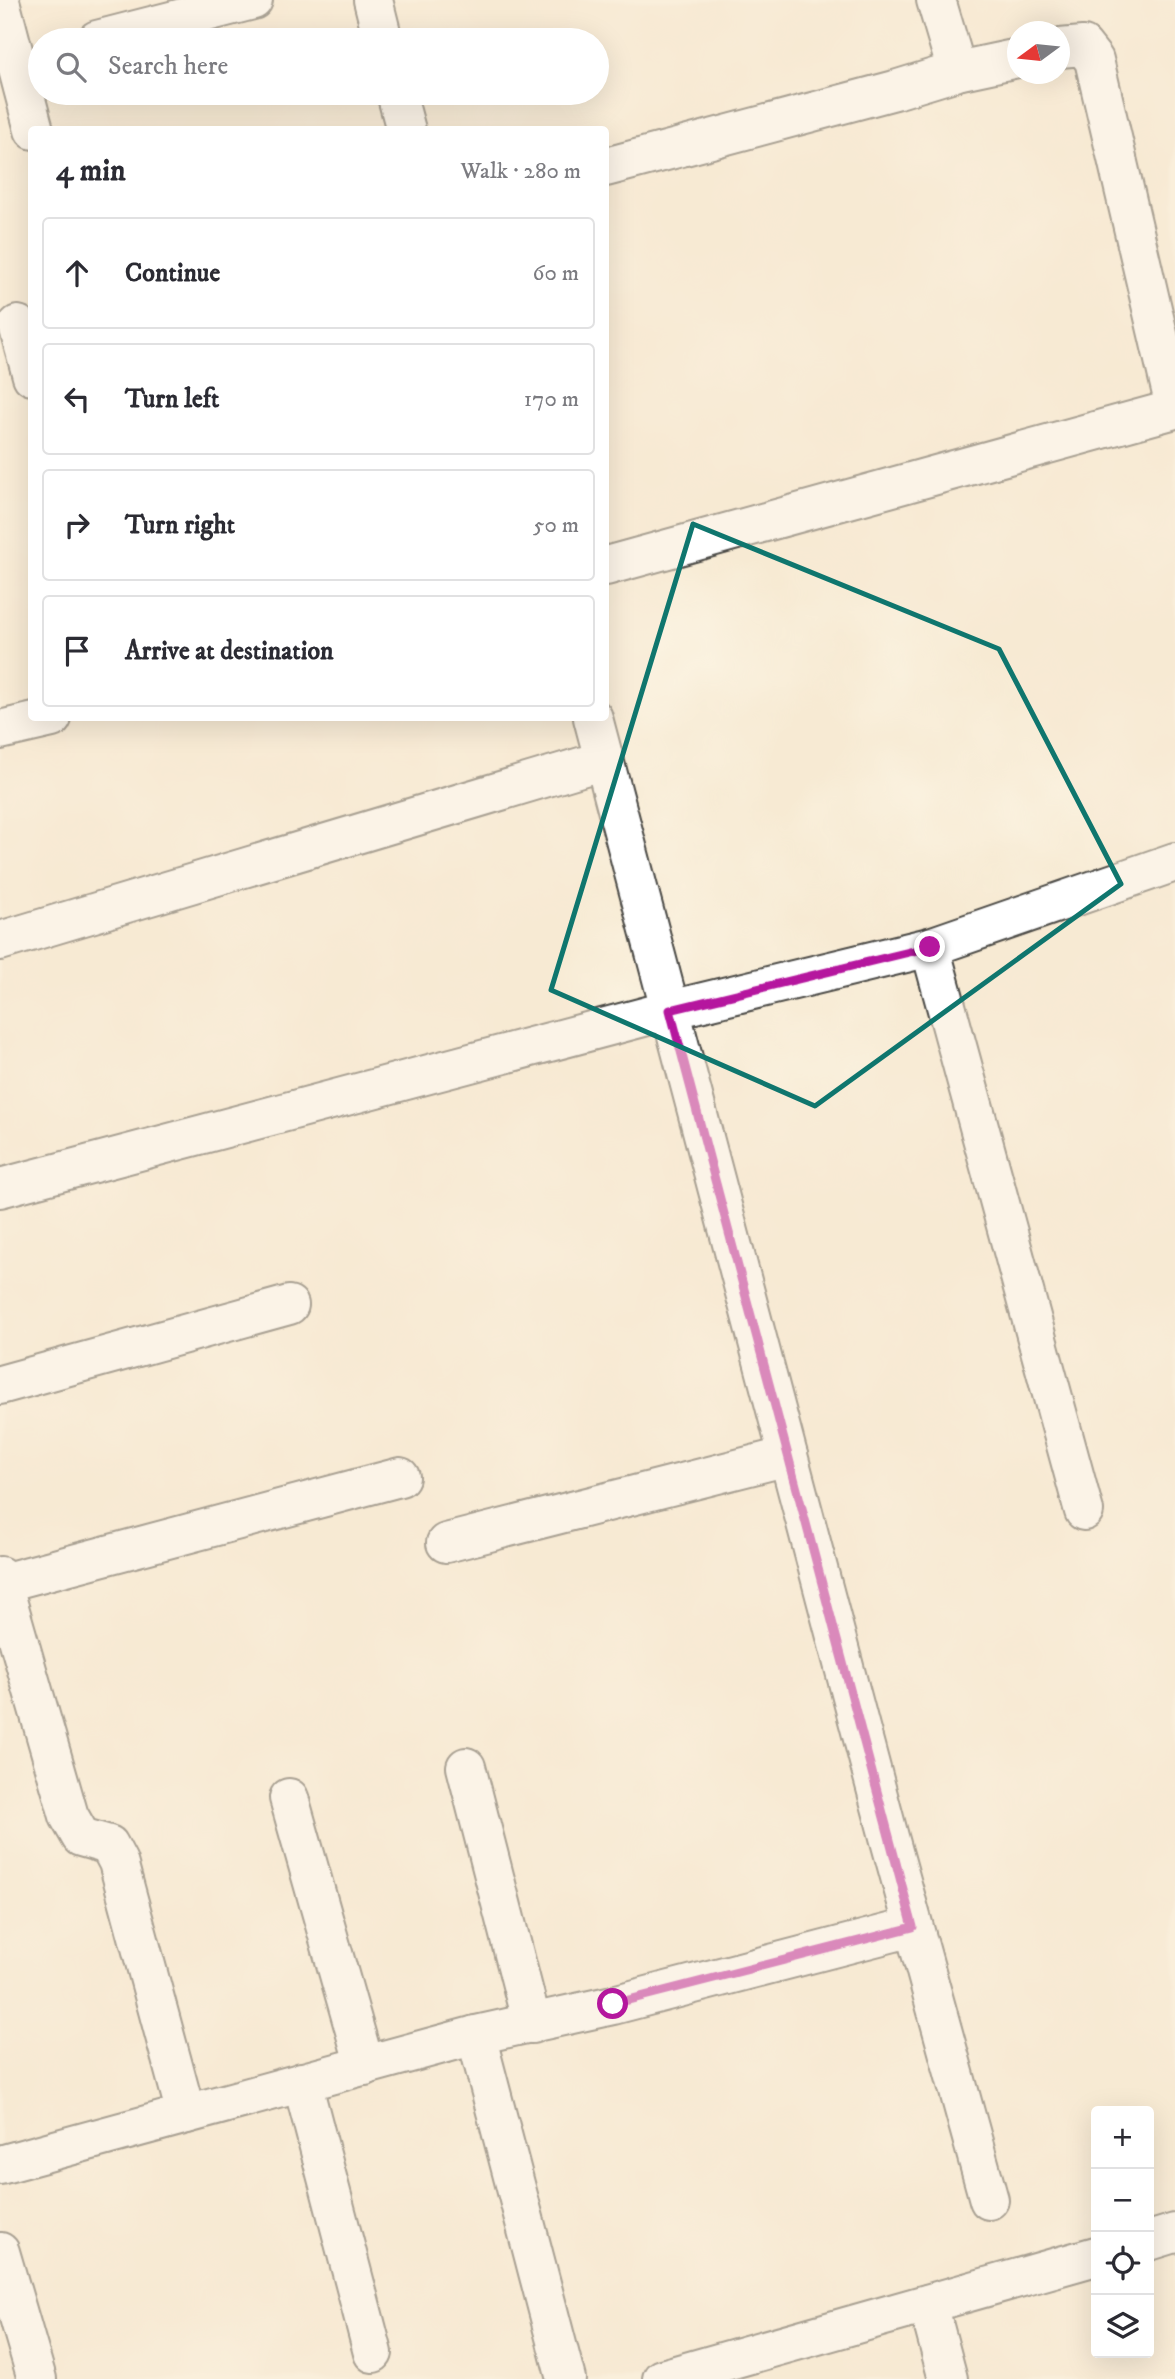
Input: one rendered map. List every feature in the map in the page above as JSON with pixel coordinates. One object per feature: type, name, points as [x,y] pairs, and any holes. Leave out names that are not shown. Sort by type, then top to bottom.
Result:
[{"type":"street","points":[[144,28],[253,0]]},
{"type":"street","points":[[373,0],[380,28]]},
{"type":"street","points":[[936,0],[957,71]]},
{"type":"street","points":[[0,1],[19,61],[28,102]]},
{"type":"street","points":[[609,565],[1175,408],[1094,60],[1083,46],[1070,47]]},
{"type":"street","points":[[609,166],[957,71],[1007,60]]},
{"type":"street","points":[[29,105],[33,126]]},
{"type":"street","points":[[399,105],[405,126]]},
{"type":"street","points":[[17,325],[28,362]]},
{"type":"street","points":[[0,730],[39,721]]},
{"type":"street","points":[[594,721],[913,1927],[989,2200]]},
{"type":"street","points":[[0,941],[604,760]]},
{"type":"street","points":[[0,1188],[670,1010],[930,947],[1175,862]]},
{"type":"street","points":[[930,947],[1084,1511]]},
{"type":"street","points":[[0,1385],[289,1305]]},
{"type":"street","points":[[446,1543],[788,1456]]},
{"type":"street","points":[[186,2114],[118,1862],[109,1845],[81,1837],[69,1816],[1,1580],[400,1477]]},
{"type":"street","points":[[466,1767],[532,2024]]},
{"type":"street","points":[[289,1798],[365,2066]]},
{"type":"street","points":[[0,2165],[476,2035],[532,2024],[913,1927]]},
{"type":"street","points":[[476,2035],[566,2379]]},
{"type":"street","points":[[302,2082],[373,2353]]},
{"type":"street","points":[[1154,2239],[1175,2233]]},
{"type":"street","points":[[0,2252],[37,2379]]},
{"type":"street","points":[[662,2379],[755,2367],[928,2304],[1091,2257]]},
{"type":"street","points":[[928,2304],[948,2379]]},
{"type":"highlighted area","points":[[693,524],[999,649],[1121,884],[815,1106],[551,990]]},
{"type":"route","points":[[613,2004],[913,1927],[670,1010],[930,947]]}]
